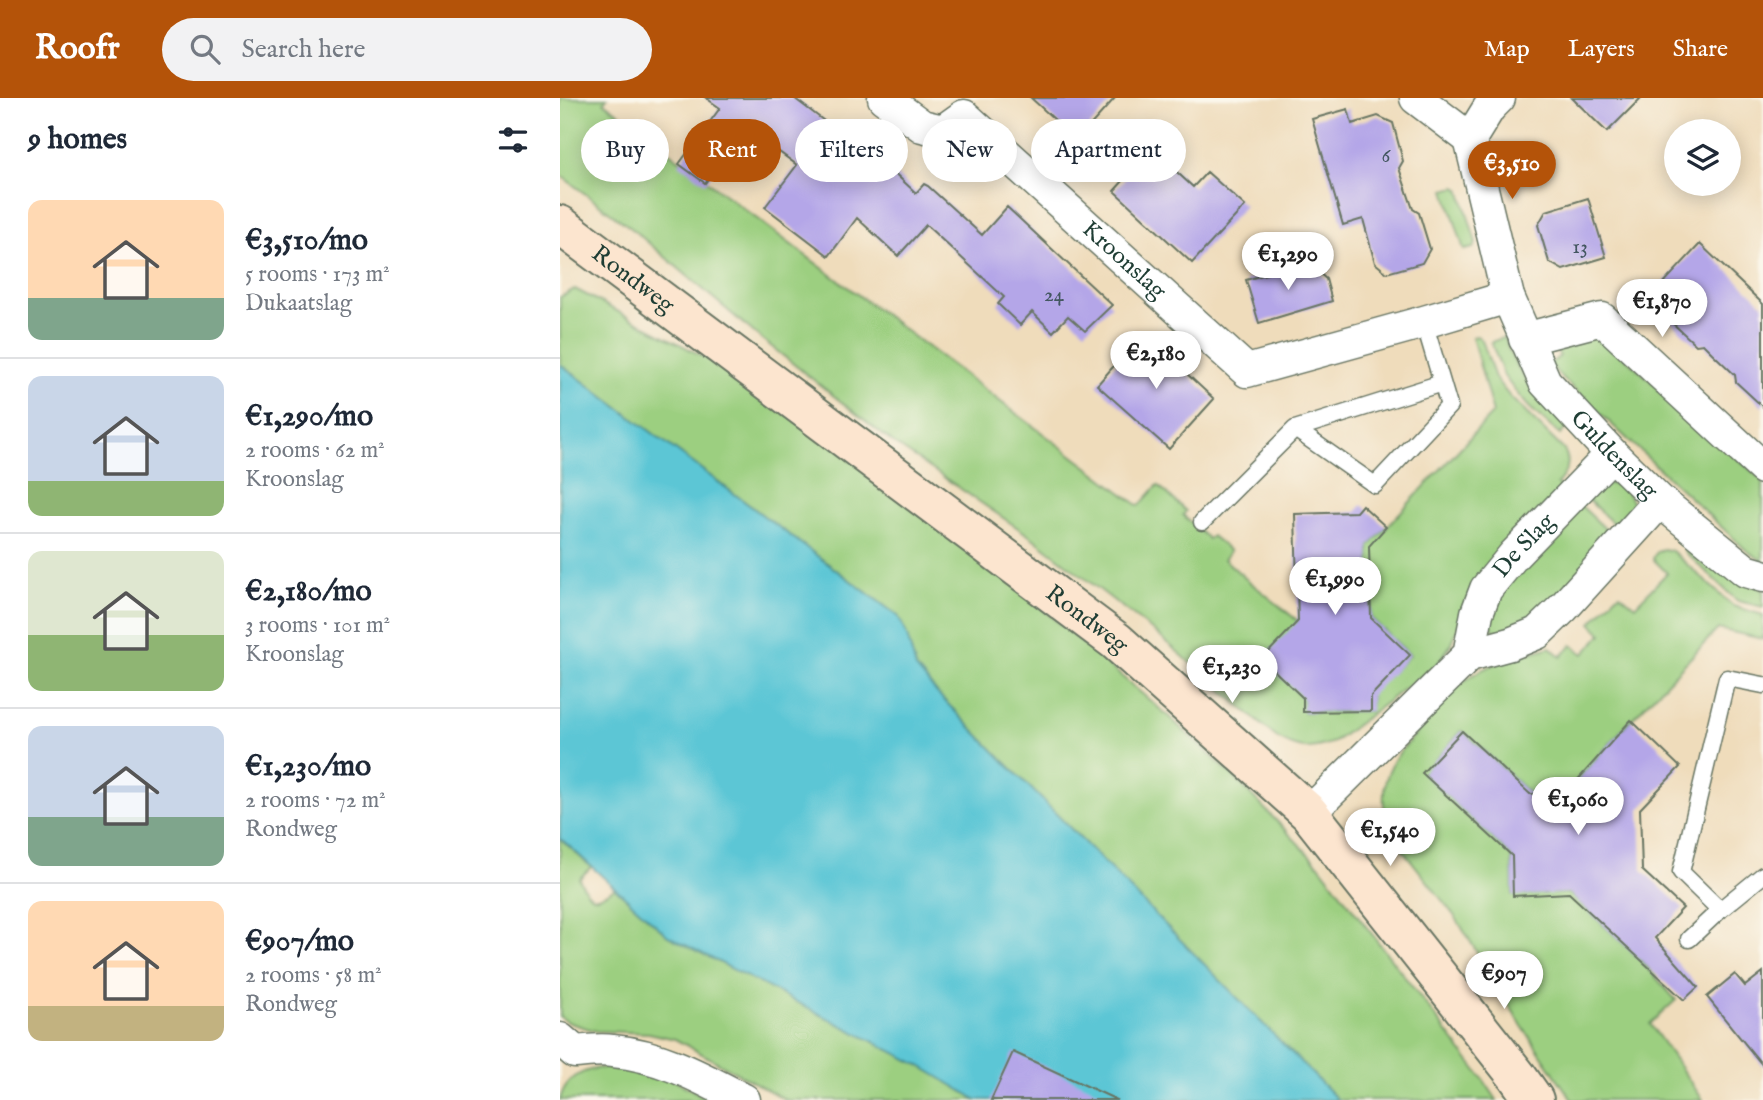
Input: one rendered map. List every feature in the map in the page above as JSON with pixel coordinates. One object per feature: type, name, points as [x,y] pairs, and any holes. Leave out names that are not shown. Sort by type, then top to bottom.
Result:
[{"type":"main road","name":"Rondweg","points":[[560,225],[1115,641],[1309,813],[1534,1100]]},
{"type":"street","name":"Kroonslag","points":[[884,98],[922,126],[943,131],[972,107],[1247,371],[1508,297]]},
{"type":"street","points":[[1416,98],[1470,139],[1489,108],[1499,98]]},
{"type":"street","name":"Guldenslag","points":[[1470,139],[1508,297],[1545,382],[1660,501],[1746,572],[1763,576]]},
{"type":"street","points":[[1525,339],[1602,319],[1763,468]]},
{"type":"street","name":"De Slag","points":[[1469,655],[1477,612],[1486,589],[1514,555],[1612,454]]},
{"type":"street","points":[[1309,813],[1469,655],[1510,644],[1536,633],[1563,608],[1660,501]]},
{"type":"street","points":[[565,1055],[611,1050],[644,1055],[688,1070],[744,1100]]},
{"type":"lane","points":[[1295,429],[1375,485],[1449,406],[1423,322]]},
{"type":"lane","points":[[1202,522],[1295,429],[1442,383]]},
{"type":"lane","points":[[1720,910],[1681,872],[1727,678],[1763,685]]},
{"type":"lane","points":[[1689,939],[1763,875]]},
{"type":"green space","points":[[560,98],[607,98],[604,102],[626,119],[581,119],[581,182],[669,182],[669,151],[683,162],[683,182],[709,182],[1139,506],[1158,485],[1186,511],[1183,515],[1208,539],[1212,536],[1230,551],[1224,559],[1298,621],[1304,712],[1370,711],[1371,693],[1410,655],[1371,618],[1369,546],[1493,413],[1472,337],[1477,336],[1482,340],[1495,378],[1510,397],[1564,450],[1568,459],[1567,468],[1557,484],[1564,490],[1471,595],[1452,643],[1438,663],[1334,742],[1311,748],[1292,745],[1276,737],[1157,634],[1034,539],[892,442],[758,336],[631,228],[560,175]]},
{"type":"green space","points":[[1456,187],[1460,189],[1476,243],[1473,248],[1464,250],[1445,190]]},
{"type":"green space","points":[[575,289],[735,373],[943,524],[1167,715],[1236,779],[1319,865],[1497,1100],[1338,1100],[938,694],[916,668],[898,616],[560,364],[560,297]]},
{"type":"green space","points":[[1593,329],[1763,481],[1763,561],[1746,550],[1550,364],[1560,356],[1551,342]]},
{"type":"green space","points":[[1505,337],[1524,377],[1570,424],[1560,435],[1529,407],[1504,376],[1491,342]]},
{"type":"green space","points":[[1605,483],[1619,485],[1632,502],[1632,513],[1621,531],[1584,496]]},
{"type":"green space","points":[[1578,503],[1615,538],[1545,613],[1499,633],[1489,622],[1495,599]]},
{"type":"green space","points":[[1694,540],[1763,591],[1763,607],[1738,601],[1684,551]]},
{"type":"green space","points":[[1664,549],[1672,551],[1733,606],[1763,615],[1763,639],[1718,629],[1566,793],[1530,794],[1462,731],[1423,773],[1512,856],[1513,895],[1569,893],[1638,957],[1676,1000],[1650,1024],[1703,1100],[1572,1100],[1522,1026],[1456,918],[1396,841],[1385,813],[1385,784],[1392,764],[1403,749],[1449,694],[1475,674],[1506,660],[1550,647],[1561,657],[1572,645],[1584,654],[1602,634],[1591,623],[1616,596],[1620,594],[1635,606],[1667,573],[1653,559],[1657,552]]},
{"type":"green space","points":[[560,838],[591,867],[579,879],[590,895],[597,897],[615,888],[668,936],[919,1065],[977,1100],[786,1100],[675,1039],[649,1033],[596,1031],[560,1017]]},
{"type":"green space","points":[[599,1068],[639,1070],[672,1079],[710,1100],[560,1100],[569,1082],[585,1071]]},
{"type":"water","points":[[560,364],[898,616],[906,632],[916,668],[938,694],[1338,1100],[977,1100],[919,1065],[668,936],[560,838]]},
{"type":"building","points":[[706,98],[794,98],[822,119],[795,119],[795,164],[781,153],[781,119],[712,119],[720,108]]},
{"type":"building","points":[[1031,98],[1115,98],[1096,119],[1054,119]]},
{"type":"building","points":[[1572,98],[1641,98],[1607,132]]},
{"type":"building","points":[[1348,109],[1352,124],[1378,116],[1393,123],[1403,161],[1399,168],[1413,209],[1419,213],[1430,249],[1422,263],[1387,273],[1375,263],[1363,219],[1343,225],[1312,119]]},
{"type":"building","points":[[795,168],[795,182],[904,182],[916,193],[924,184],[982,235],[1007,207],[1112,305],[1085,331],[1068,316],[1053,332],[1032,312],[1020,325],[998,304],[1004,297],[926,225],[898,256],[857,218],[829,256],[765,207]]},
{"type":"building","points":[[1207,172],[1245,206],[1192,263],[1114,191],[1122,182],[1186,181],[1193,187]]},
{"type":"building","points":[[1588,198],[1606,257],[1563,270],[1549,262],[1538,225],[1546,211]]},
{"type":"building","points":[[1700,244],[1763,304],[1763,407],[1736,382],[1735,375],[1703,344],[1696,345],[1668,319],[1668,302],[1672,299],[1660,287]]},
{"type":"building","points":[[1307,262],[1326,279],[1332,301],[1259,323],[1246,280]]},
{"type":"building","points":[[1143,333],[1214,399],[1169,449],[1097,385]]},
{"type":"building","points":[[1362,505],[1386,527],[1369,546],[1371,618],[1410,655],[1371,696],[1371,711],[1303,712],[1303,698],[1262,659],[1298,621],[1295,514],[1356,512]]},
{"type":"building","points":[[1631,720],[1680,767],[1640,809],[1642,870],[1683,908],[1655,938],[1698,987],[1684,1000],[1569,893],[1513,896],[1512,856],[1422,773],[1462,731],[1530,794],[1566,793]]},
{"type":"building","points":[[1763,972],[1763,1066],[1707,997],[1735,974],[1745,986]]},
{"type":"building","points":[[1013,1052],[1117,1100],[991,1100]]}]
